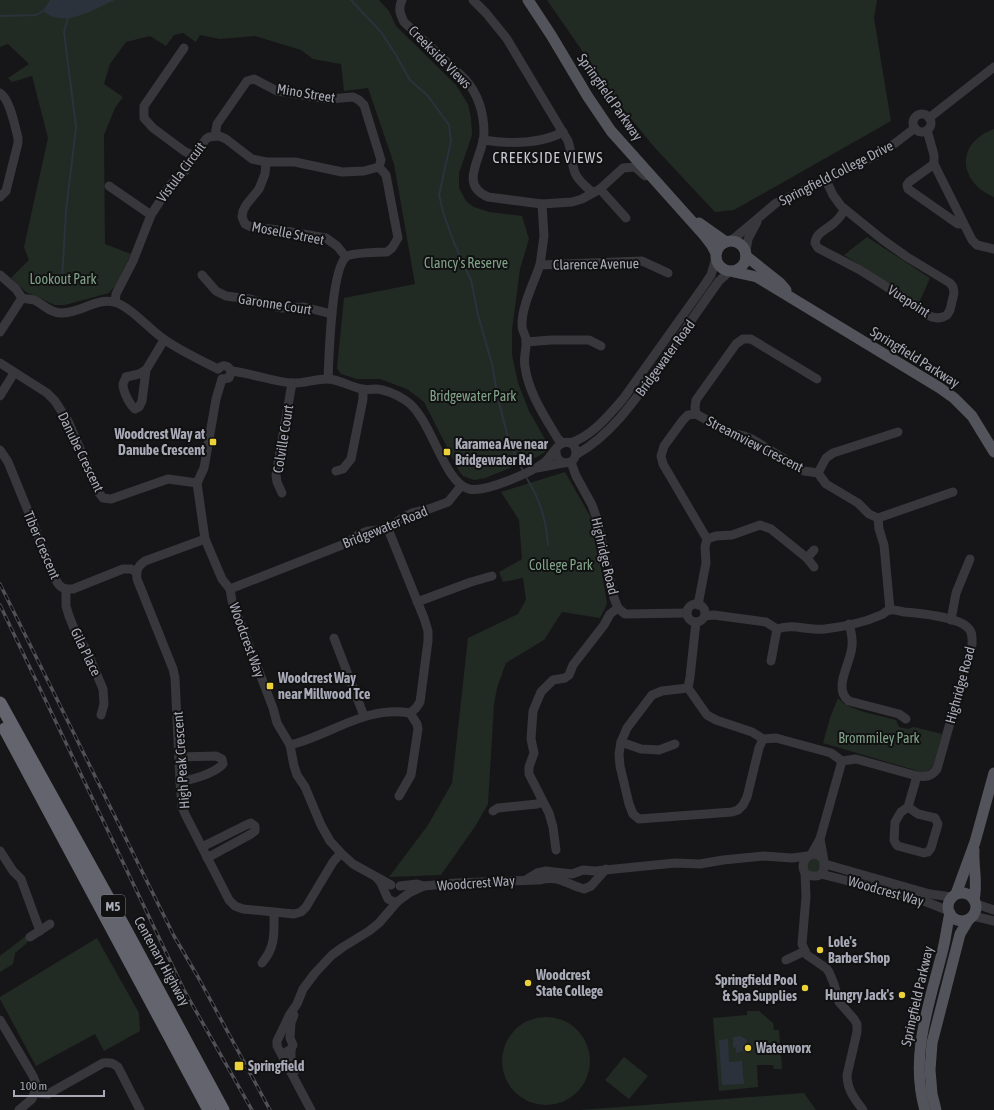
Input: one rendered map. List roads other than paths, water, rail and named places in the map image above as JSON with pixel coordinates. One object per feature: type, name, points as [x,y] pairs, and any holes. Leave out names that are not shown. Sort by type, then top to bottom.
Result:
[{"type":"highway","name":"Centenary Highway","points":[[0,703],[120,918],[223,1110]]},
{"type":"highway","name":"Centenary Highway","points":[[0,720],[209,1110]]},
{"type":"main road","name":"Springfield Parkway","points":[[528,0],[551,34],[588,97],[611,131],[704,235],[711,244],[716,256]]},
{"type":"main road","name":"Springfield Parkway","points":[[676,204],[697,222],[728,241]]},
{"type":"main road","points":[[728,241],[740,244],[746,253],[743,266],[732,272],[721,268],[718,264],[716,256],[720,245],[728,241]]},
{"type":"main road","name":"Springfield Parkway","points":[[746,253],[780,283],[789,294],[803,305]]},
{"type":"main road","name":"Springfield Parkway","points":[[732,272],[757,278],[940,388],[954,398],[972,416],[994,452]]},
{"type":"main road","points":[[972,416],[994,436]]},
{"type":"main road","points":[[975,842],[973,860],[976,884],[975,912],[971,918],[962,921],[958,920],[949,912],[948,906],[954,896],[975,842],[994,773]]},
{"type":"main road","points":[[954,896],[960,893],[968,894],[975,902]]},
{"type":"main road","name":"Springfield Parkway","points":[[925,1110],[920,1094],[920,1050],[923,1026],[948,931],[949,912]]},
{"type":"main road","name":"Springfield Parkway","points":[[936,1110],[932,1094],[930,1070],[932,1043],[960,934],[971,918]]},
{"type":"street","name":"Creekside Views","points":[[402,0],[399,7],[404,22],[465,78],[472,87],[481,109],[483,120],[483,140],[472,174],[477,190],[482,195],[542,204],[572,202],[582,199],[596,191],[623,168]]},
{"type":"street","points":[[472,0],[486,13],[507,39],[563,132],[570,147],[577,176],[626,218]]},
{"type":"street","points":[[184,48],[144,106],[144,118],[152,128],[184,151],[194,156]]},
{"type":"street","points":[[929,118],[994,67]]},
{"type":"street","name":"Mino Street","points":[[215,136],[217,124],[247,81],[254,79],[277,91],[329,99],[353,97],[364,105],[380,160],[379,167]]},
{"type":"street","points":[[0,93],[7,100],[18,138],[6,191],[0,197]]},
{"type":"street","points":[[924,115],[929,118],[931,124],[927,130],[919,131],[915,128],[913,124],[916,117],[924,115]]},
{"type":"street","name":"Springfield College Drive","points":[[728,241],[759,218],[776,203],[877,155],[915,128]]},
{"type":"street","points":[[927,130],[934,154],[934,164],[963,224],[974,243],[994,249]]},
{"type":"street","points":[[483,140],[526,143],[556,136],[563,132]]},
{"type":"street","name":"Vistula Circuit","points":[[115,302],[116,294],[133,260],[150,215],[171,184],[185,171],[206,139],[209,137],[219,136],[226,139],[252,159],[266,162],[295,162],[342,172],[364,171],[379,167]]},
{"type":"street","points":[[623,145],[627,158],[623,168]]},
{"type":"street","name":"Moselle Street","points":[[266,162],[265,174],[259,189],[243,211],[242,217],[245,224],[261,229],[280,230],[326,238],[337,246],[346,257]]},
{"type":"street","points":[[934,164],[909,182],[907,186],[908,189],[958,224],[963,224]]},
{"type":"street","points":[[623,168],[635,166],[645,176],[650,176]]},
{"type":"street","points":[[328,379],[335,288],[342,261],[350,255],[387,252],[392,248],[398,238],[386,175],[379,167]]},
{"type":"street","name":"Vuepoint","points":[[826,180],[833,195],[845,210],[907,257],[950,283],[954,292],[950,310],[947,315],[938,318],[928,315],[860,270],[818,248],[815,243],[817,237],[823,230],[835,222],[845,210]]},
{"type":"street","points":[[109,186],[150,215]]},
{"type":"street","points":[[540,265],[544,236],[542,204]]},
{"type":"street","name":"Springfield College Drive","points":[[746,253],[748,239],[759,218]]},
{"type":"street","name":"Bridgewater Road","points":[[230,589],[347,543],[358,535],[368,531],[388,529],[402,518],[412,513],[448,502],[461,486],[468,489],[480,490],[512,478],[535,468],[546,461],[561,444],[578,441],[609,416],[623,399],[687,312],[711,275],[716,256]]},
{"type":"street","name":"Clarence Avenue","points":[[561,444],[535,400],[525,368],[524,354],[526,338],[522,332],[522,325],[525,308],[540,265],[642,261],[668,273]]},
{"type":"street","name":"Bridgewater Road","points":[[576,454],[608,430],[638,396],[719,281],[723,276],[732,272]]},
{"type":"street","points":[[0,275],[16,288],[22,298],[34,300],[51,311],[60,313],[70,312],[97,303],[115,302],[134,315],[164,340],[218,369]]},
{"type":"street","name":"Garonne Court","points":[[202,275],[216,291],[226,296],[250,299],[281,308],[304,307],[332,314]]},
{"type":"street","points":[[0,332],[22,298]]},
{"type":"street","points":[[696,414],[696,400],[736,344],[744,339],[751,340],[817,379]]},
{"type":"street","points":[[146,370],[164,340]]},
{"type":"street","points":[[526,342],[551,340],[589,340],[601,346]]},
{"type":"street","name":"Danube Crescent","points":[[0,363],[47,393],[55,401],[69,423],[99,493],[103,498],[112,499],[168,479],[197,483]]},
{"type":"street","points":[[218,369],[222,366],[226,366],[231,371],[244,372],[292,383],[305,383],[328,379],[336,380],[363,390],[378,389],[391,393],[405,400],[416,409],[423,419],[453,477],[461,486]]},
{"type":"street","points":[[218,369],[218,376],[222,379]]},
{"type":"street","points":[[222,379],[229,378],[231,371]]},
{"type":"street","points":[[0,396],[14,373]]},
{"type":"street","points":[[197,483],[204,468],[216,399],[222,379]]},
{"type":"street","name":"Colville Court","points":[[282,493],[277,482],[276,475],[292,383]]},
{"type":"street","points":[[336,471],[342,469],[351,459],[363,399],[363,390]]},
{"type":"street","name":"Streamview Crescent","points":[[707,539],[662,464],[661,456],[664,446],[688,415],[696,414],[730,433],[752,439],[804,470],[818,473],[826,484],[858,503],[869,514],[878,518]]},
{"type":"street","points":[[818,473],[826,458],[833,453],[898,432]]},
{"type":"street","points":[[561,444],[575,447],[576,457],[567,463],[560,461],[556,456],[561,444]]},
{"type":"street","name":"Tiber Crescent","points":[[0,450],[8,462],[60,587],[73,589],[123,569],[136,572]]},
{"type":"street","name":"Bridgewater Road","points":[[535,468],[567,463]]},
{"type":"street","name":"Highridge Road","points":[[567,463],[592,505],[597,519],[614,598],[618,608],[626,614],[687,612]]},
{"type":"street","name":"Woodcrest Way","points":[[197,483],[205,539],[222,579],[230,589],[232,601],[273,708],[277,723],[290,745],[297,775],[305,787],[321,825],[330,841],[353,864],[395,885],[417,884],[424,886]]},
{"type":"street","points":[[890,610],[884,545],[879,529],[878,518],[953,492]]},
{"type":"street","points":[[698,604],[706,563],[707,539],[716,536],[732,535],[760,525],[766,526],[807,558],[814,567]]},
{"type":"street","points":[[290,745],[364,716],[387,712],[410,713],[420,702],[428,631],[418,602],[388,529]]},
{"type":"street","points":[[136,572],[139,566],[145,561],[205,539]]},
{"type":"street","points":[[807,558],[814,550]]},
{"type":"street","points":[[951,620],[956,593],[970,558]]},
{"type":"street","name":"High Peak Crescent","points":[[136,572],[137,579],[173,669],[175,678],[182,807],[184,814],[229,900],[235,906],[243,909],[294,914],[301,912],[306,907],[333,862],[341,853]]},
{"type":"street","points":[[418,602],[471,582],[492,576]]},
{"type":"street","name":"Gila Place","points":[[66,589],[66,606],[69,616],[77,636],[86,649],[103,689],[104,704],[101,715]]},
{"type":"street","points":[[696,622],[690,619],[687,612],[691,606],[698,604]]},
{"type":"street","points":[[698,604],[704,609],[705,616]]},
{"type":"street","points":[[556,850],[553,827],[549,813],[542,802],[529,774],[529,767],[534,753],[531,739],[532,719],[535,704],[541,692],[553,680],[565,678],[569,675],[574,665],[604,625],[610,614],[618,608]]},
{"type":"street","name":"Highridge Road","points":[[777,629],[792,626],[821,630],[849,624],[880,615],[890,610],[951,620],[961,623],[969,628],[972,636],[972,645],[937,769],[932,775],[926,777],[917,776],[856,759],[842,760]]},
{"type":"street","points":[[696,622],[705,616],[714,614],[766,622],[777,629],[771,661]]},
{"type":"street","points":[[696,622],[688,688],[707,715],[725,724],[752,732],[763,739],[776,738],[831,753],[842,760],[820,840],[803,862],[806,897],[802,944],[807,954],[829,972],[839,1002],[854,1019],[856,1024],[857,1032],[847,1075],[847,1083],[851,1093],[863,1110]]},
{"type":"street","points":[[849,624],[852,646],[842,686],[842,694],[849,701],[899,714],[906,719]]},
{"type":"street","points":[[334,638],[364,716]]},
{"type":"street","points":[[688,688],[662,691],[652,695],[626,728],[619,754],[620,766],[629,804],[633,814],[639,819],[732,812],[738,810],[743,805],[747,797],[759,748],[763,739]]},
{"type":"street","points":[[399,796],[411,775],[413,767],[418,729],[417,724],[410,713]]},
{"type":"street","points":[[621,742],[641,748],[659,750],[675,744]]},
{"type":"street","points":[[179,757],[216,756],[222,759],[223,764],[219,769],[180,782]]},
{"type":"street","points":[[908,807],[918,814],[935,818],[937,820],[938,824],[933,842],[928,852],[924,853],[898,846],[894,840],[896,822],[901,812],[908,807],[917,776]]},
{"type":"street","points":[[493,811],[498,808],[537,804],[542,802]]},
{"type":"street","points":[[202,847],[251,823],[255,826],[255,831],[251,834],[207,858]]},
{"type":"street","points":[[806,897],[824,869],[820,840]]},
{"type":"street","points":[[0,851],[13,871],[21,879],[40,931]]},
{"type":"street","points":[[606,869],[587,888],[579,887],[575,881],[577,873],[583,870],[589,871],[606,869],[675,863],[700,864],[764,856],[798,858],[809,855],[818,855],[824,862]]},
{"type":"street","points":[[777,857],[788,861],[811,876],[820,875]]},
{"type":"street","name":"Woodcrest Way","points":[[824,862],[930,894],[954,896]]},
{"type":"street","name":"Woodcrest Way","points":[[527,879],[537,873],[546,871],[568,874],[577,873]]},
{"type":"street","points":[[589,871],[593,876],[593,883]]},
{"type":"street","name":"Woodcrest Way","points":[[373,874],[381,883],[386,895]]},
{"type":"street","name":"Woodcrest Way","points":[[820,875],[919,899],[949,912]]},
{"type":"street","name":"Woodcrest Way","points":[[297,1004],[303,989],[315,972],[332,955],[343,946],[369,931],[379,923],[400,900],[424,886],[556,878],[579,887]]},
{"type":"street","points":[[385,915],[387,905],[386,895],[387,888],[395,885],[404,891],[400,900],[390,901],[386,895]]},
{"type":"street","points":[[975,902],[994,910]]},
{"type":"street","points":[[262,963],[269,954],[272,946],[274,912]]},
{"type":"street","points":[[971,918],[994,921]]},
{"type":"street","points":[[30,937],[50,924]]},
{"type":"street","points":[[786,960],[805,951]]},
{"type":"street","points":[[297,1004],[291,1023],[290,1038],[293,1045],[291,1049],[291,1059],[294,1070],[316,1110]]},
{"type":"street","points":[[297,1004],[290,1014],[276,1044],[311,1110]]},
{"type":"street","points":[[0,1020],[34,1077],[37,1086],[36,1093],[28,1104],[19,1110]]},
{"type":"street","points":[[278,1038],[283,1036],[290,1038]]},
{"type":"street","points":[[278,1049],[283,1052],[291,1049]]},
{"type":"street","points":[[36,1093],[48,1094],[103,1062],[109,1062],[118,1067],[140,1110]]},
{"type":"waterway","points":[[351,0],[381,32],[410,80],[428,96],[449,125],[451,141],[439,195],[443,212],[454,243],[471,280],[478,315],[492,364],[498,398],[509,442],[523,471]]},
{"type":"waterway","points":[[0,16],[36,15],[43,11]]},
{"type":"waterway","points":[[62,281],[66,211],[76,127],[64,32],[68,18]]},
{"type":"waterway","points":[[526,477],[542,510],[546,526],[548,545]]},
{"type":"railway","points":[[0,584],[174,936],[198,977],[270,1110]]},
{"type":"railway","points":[[0,605],[184,990],[252,1110]]},
{"type":"place","name":"Woodcrest Way at Danube Crescent","points":[[213,442]]},
{"type":"place","name":"Karamea Ave near Bridgewater Rd","points":[[447,452]]},
{"type":"place","name":"Woodcrest Way near Millwood Tce","points":[[270,686]]},
{"type":"place","name":"Lole's Barber Shop","points":[[820,950]]},
{"type":"place","name":"Woodcrest State College","points":[[528,983]]},
{"type":"place","name":"Springfield Pool & Spa Supplies","points":[[805,988]]},
{"type":"place","name":"Hungry Jack's","points":[[902,995]]},
{"type":"place","name":"Waterworx","points":[[748,1048]]},
{"type":"place","name":"Springfield","points":[[239,1066]]},
{"type":"district","name":"CREEKSIDE VIEWS","points":[[548,157]]},
{"type":"park label","name":"Clancy's Reserve","points":[[466,263]]},
{"type":"park label","name":"Lookout Park","points":[[63,279]]},
{"type":"park label","name":"Bridgewater Park","points":[[473,396]]},
{"type":"park label","name":"College Park","points":[[561,565]]},
{"type":"park label","name":"Brommiley Park","points":[[879,738]]}]
